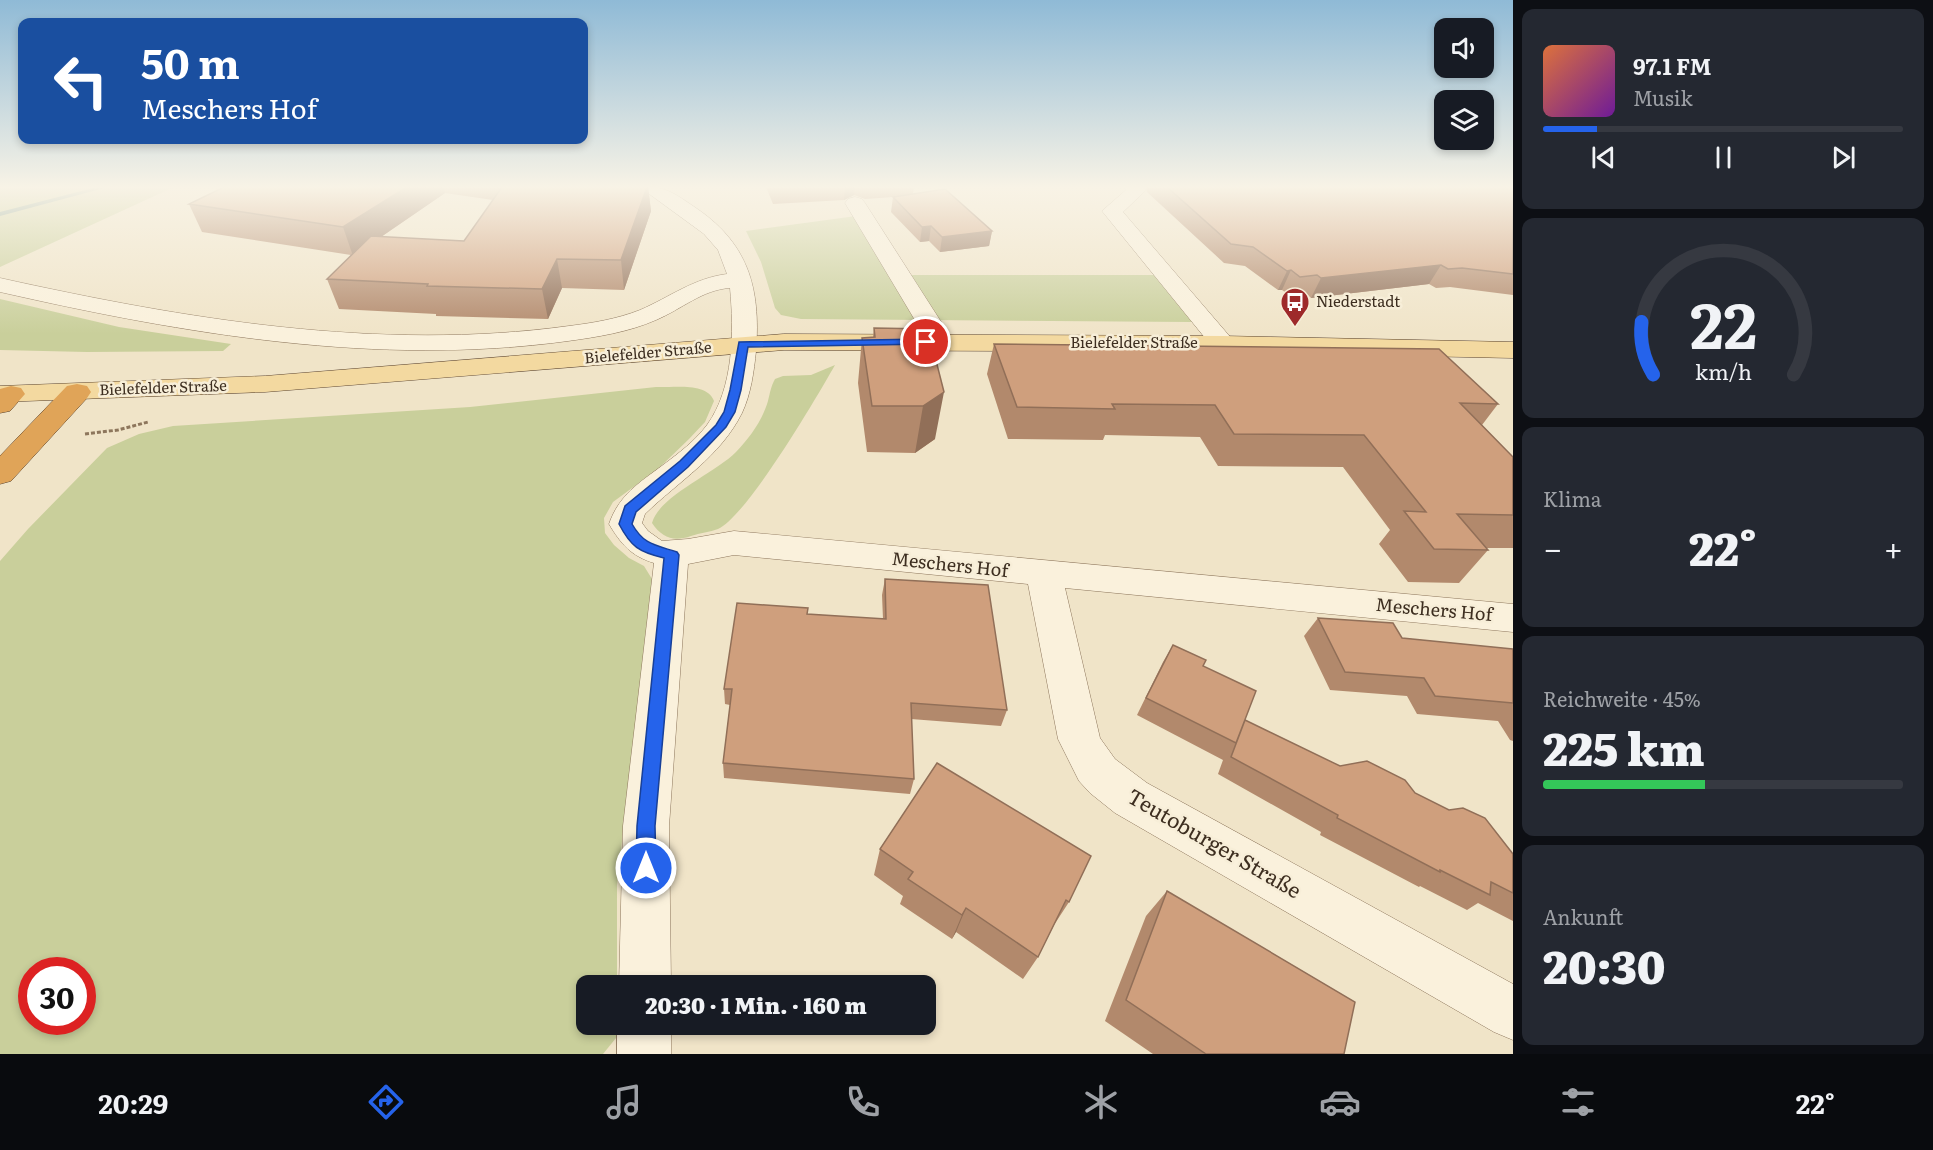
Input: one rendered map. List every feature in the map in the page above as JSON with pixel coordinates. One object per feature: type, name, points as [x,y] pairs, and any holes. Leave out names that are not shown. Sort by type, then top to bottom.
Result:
[{"type":"highway","points":[[0,474],[77,392]]},
{"type":"main road","name":"Bielefelder Straße","points":[[4,397],[265,384],[743,344],[941,342],[1223,344],[1513,350]]},
{"type":"street","points":[[719,236],[730,250],[742,280]]},
{"type":"street","points":[[876,236],[941,342]]},
{"type":"street","points":[[1133,236],[1223,344]]},
{"type":"street","name":"Bielefelder Straße","points":[[0,285],[95,308],[267,333],[331,339],[452,341],[566,334],[615,326],[645,316],[708,285],[742,280]]},
{"type":"street","name":"Meschers Hof","points":[[742,280],[743,344],[730,412],[720,427],[684,464],[630,509],[625,524],[634,540],[649,550],[672,555],[734,543],[1513,618]]},
{"type":"street","points":[[645,975],[646,826],[672,555]]},
{"type":"street","name":"Teutoburger Straße","points":[[1044,574],[1079,739],[1089,763],[1106,780],[1131,798],[1513,1013]]},
{"type":"street","points":[[644,1035],[644,1054]]},
{"type":"green space","points":[[0,236],[67,236],[0,267]]},
{"type":"green space","points":[[749,236],[884,236],[908,275],[1154,275],[1192,322],[801,319],[781,315],[775,308],[761,262]]},
{"type":"green space","points":[[0,299],[119,327],[231,344],[223,351],[0,350]]},
{"type":"green space","points":[[835,365],[781,454],[731,520],[718,529],[679,539],[664,535],[656,528],[652,523],[665,504],[726,460],[746,441],[762,415],[775,379],[783,376],[811,375]]},
{"type":"green space","points":[[656,387],[697,388],[710,395],[714,401],[705,422],[658,469],[613,502],[604,518],[605,533],[614,545],[629,558],[644,566],[652,579],[617,885],[617,975],[576,975],[576,1035],[616,1035],[603,1054],[0,1054],[0,561],[107,448],[139,434],[173,426],[470,407]]},
{"type":"building","points":[[371,236],[464,241],[467,236],[629,236],[621,260],[557,259],[542,289],[427,286],[428,284],[327,279]]},
{"type":"building","points":[[1222,236],[1513,236],[1513,274],[1462,268],[1448,269],[1441,265],[1321,278],[1317,275],[1300,277],[1291,270],[1287,271],[1253,247],[1231,244]]},
{"type":"building","points":[[874,328],[928,329],[944,392],[923,406],[872,406],[862,338],[875,337]]},
{"type":"building","points":[[994,344],[1439,349],[1498,404],[1460,403],[1513,457],[1513,515],[1457,514],[1488,550],[1434,549],[1404,511],[1426,512],[1364,435],[1234,434],[1215,405],[1112,404],[1115,409],[1017,407]]},
{"type":"building","points":[[885,579],[988,585],[1007,710],[911,703],[914,779],[723,763],[732,689],[724,689],[737,603],[808,608],[807,614],[886,619]]},
{"type":"building","points":[[1318,618],[1393,623],[1402,638],[1513,649],[1513,703],[1435,696],[1424,678],[1345,672]]},
{"type":"building","points":[[1173,645],[1206,660],[1203,666],[1256,691],[1236,743],[1146,698]]},
{"type":"building","points":[[1245,720],[1340,766],[1367,761],[1405,780],[1415,793],[1449,810],[1463,808],[1485,818],[1513,854],[1513,893],[1491,882],[1490,895],[1440,870],[1440,872],[1337,818],[1338,815],[1231,757]]},
{"type":"building","points":[[937,763],[1091,856],[1069,902],[1066,900],[1038,957],[966,908],[962,915],[908,879],[913,872],[880,849]]},
{"type":"building","points":[[1167,891],[1355,1002],[1344,1054],[1206,1054],[1126,1000]]},
{"type":"place","name":"Niederstadt","points":[[1295,328]]},
{"type":"route","points":[[646,868],[646,826],[672,555],[649,550],[634,540],[625,524],[630,509],[684,464],[720,427],[730,412],[739,375],[743,344],[926,342]]}]
